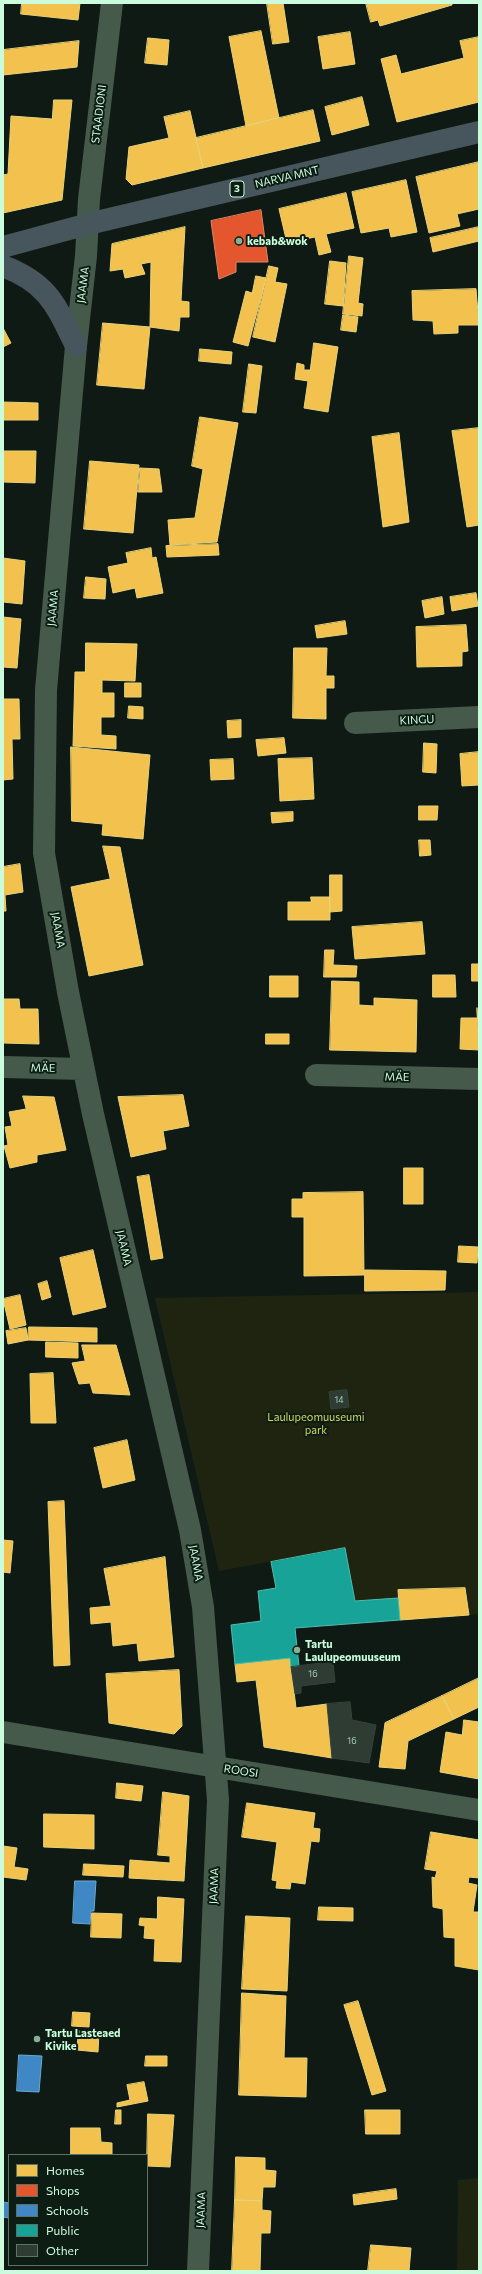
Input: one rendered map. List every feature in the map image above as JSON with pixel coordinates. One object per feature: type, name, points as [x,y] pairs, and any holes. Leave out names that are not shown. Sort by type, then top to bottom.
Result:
[{"type":"highway","name":"NARVA MNT","points":[[3,247],[88,224],[479,132]]},
{"type":"highway","points":[[3,266],[23,274],[40,285],[57,307],[76,346]]},
{"type":"street","name":"STAADIONI","points":[[88,224],[89,199],[112,3]]},
{"type":"street","name":"JAAMA","points":[[88,224],[46,690],[44,853],[83,1069],[190,1530],[203,1607],[216,1767],[217,1818],[198,2271]]},
{"type":"street","name":"KINGU","points":[[355,723],[479,717]]},
{"type":"street","name":"MÄE","points":[[3,1067],[83,1069]]},
{"type":"street","name":"MÄE","points":[[316,1076],[479,1079]]},
{"type":"street","name":"ROOSI","points":[[3,1732],[479,1810]]},
{"type":"green space","name":"Laulupeomuuseumi park","points":[[479,1292],[479,1614],[469,1615],[464,1588],[398,1590],[398,1598],[355,1601],[345,1548],[219,1571],[155,1298]]},
{"type":"green space","points":[[479,2178],[479,2271],[457,2271],[458,2180]]},
{"type":"building: Homes","points":[[22,3],[80,3],[78,20],[21,14]]},
{"type":"building: Homes","points":[[267,3],[283,3],[289,42],[273,44]]},
{"type":"building: Homes","points":[[366,3],[452,3],[452,5],[380,26],[378,20],[371,22]]},
{"type":"building: Homes","points":[[261,31],[279,118],[246,126],[229,37]]},
{"type":"building: Homes","points":[[350,32],[355,64],[323,69],[318,37]]},
{"type":"building: Homes","points":[[479,37],[479,102],[397,122],[381,59],[396,55],[401,74],[464,58],[460,41]]},
{"type":"building: Homes","points":[[148,38],[169,40],[167,65],[145,63]]},
{"type":"building: Homes","points":[[79,41],[77,67],[3,75],[3,50]]},
{"type":"building: Homes","points":[[362,97],[369,125],[332,135],[325,107]]},
{"type":"building: Homes","points":[[54,100],[72,100],[62,200],[3,213],[3,175],[8,174],[11,116],[52,119]]},
{"type":"building: Homes","points":[[313,110],[320,141],[203,168],[196,138]]},
{"type":"building: Homes","points":[[190,111],[203,168],[132,185],[126,179],[129,147],[169,138],[164,117]]},
{"type":"building: Homes","points":[[479,162],[479,209],[457,214],[460,226],[429,233],[416,177]]},
{"type":"building: Homes","points":[[406,180],[417,232],[391,237],[389,228],[361,233],[352,192]]},
{"type":"building: Homes","points":[[346,193],[354,228],[326,234],[331,252],[319,255],[315,237],[287,243],[279,209]]},
{"type":"building: Homes","points":[[185,227],[181,301],[189,302],[189,317],[180,317],[179,331],[150,327],[151,262],[141,264],[145,274],[125,278],[123,269],[110,271],[112,244]]},
{"type":"building: Homes","points":[[479,227],[479,241],[433,252],[430,238]]},
{"type":"building: Homes","points":[[349,256],[363,258],[358,303],[363,304],[362,316],[343,314]]},
{"type":"building: Homes","points":[[330,261],[346,263],[343,306],[325,304]]},
{"type":"building: Homes","points":[[269,266],[278,268],[275,282],[287,284],[275,342],[253,337]]},
{"type":"building: Homes","points":[[256,276],[266,278],[248,346],[233,342],[246,291],[252,293]]},
{"type":"building: Homes","points":[[476,289],[479,325],[458,325],[458,333],[434,334],[433,321],[413,320],[412,291]]},
{"type":"building: Homes","points":[[343,315],[358,317],[356,332],[341,330]]},
{"type":"building: Homes","points":[[103,323],[150,327],[144,389],[97,385]]},
{"type":"building: Homes","points":[[3,328],[11,343],[3,347]]},
{"type":"building: Homes","points":[[314,343],[338,347],[328,412],[304,408],[308,381],[295,379],[297,363],[304,365],[304,370],[310,370]]},
{"type":"building: Homes","points":[[200,349],[232,352],[231,364],[199,361]]},
{"type":"building: Homes","points":[[249,364],[262,366],[256,413],[243,412]]},
{"type":"building: Homes","points":[[3,402],[38,403],[38,420],[3,420]]},
{"type":"building: Homes","points":[[200,417],[238,423],[217,542],[170,545],[168,520],[195,518],[203,469],[192,466]]},
{"type":"building: Homes","points":[[479,428],[479,525],[467,527],[452,431]]},
{"type":"building: Homes","points":[[399,433],[409,522],[383,527],[372,437]]},
{"type":"building: Homes","points":[[3,451],[36,451],[35,483],[3,482]]},
{"type":"building: Homes","points":[[90,461],[139,465],[133,533],[84,529]]},
{"type":"building: Homes","points":[[140,468],[159,469],[162,492],[138,492]]},
{"type":"building: Homes","points":[[218,544],[219,555],[167,557],[166,546]]},
{"type":"building: Homes","points":[[151,548],[152,558],[156,557],[163,593],[137,598],[135,588],[113,593],[108,567],[128,563],[126,553]]},
{"type":"building: Homes","points":[[3,558],[25,561],[22,604],[3,602]]},
{"type":"building: Homes","points":[[86,577],[106,579],[105,599],[84,598]]},
{"type":"building: Homes","points":[[476,593],[478,606],[452,611],[450,597]]},
{"type":"building: Homes","points":[[442,597],[444,614],[425,618],[422,601]]},
{"type":"building: Homes","points":[[3,617],[21,619],[17,668],[3,667]]},
{"type":"building: Homes","points":[[345,621],[347,634],[317,638],[315,626]]},
{"type":"building: Homes","points":[[466,625],[468,651],[462,652],[462,666],[417,667],[416,627]]},
{"type":"building: Homes","points":[[86,643],[137,644],[135,681],[102,680],[102,693],[114,693],[114,717],[101,717],[101,735],[116,736],[116,749],[73,746],[75,672],[85,672]]},
{"type":"building: Homes","points":[[294,648],[327,648],[326,676],[334,676],[334,688],[326,688],[326,719],[293,718]]},
{"type":"building: Homes","points":[[125,683],[141,683],[141,697],[125,697]]},
{"type":"building: Homes","points":[[3,699],[19,699],[20,739],[12,739],[13,779],[3,780]]},
{"type":"building: Homes","points":[[129,706],[143,707],[143,719],[128,718]]},
{"type":"building: Homes","points":[[241,720],[241,737],[228,738],[227,721]]},
{"type":"building: Homes","points":[[284,738],[286,753],[258,756],[256,740]]},
{"type":"building: Homes","points":[[424,743],[437,744],[436,773],[423,772]]},
{"type":"building: Homes","points":[[71,747],[150,755],[143,839],[102,835],[103,824],[72,821]]},
{"type":"building: Homes","points":[[479,752],[479,785],[462,786],[460,754]]},
{"type":"building: Homes","points":[[312,758],[314,799],[280,801],[278,759]]},
{"type":"building: Homes","points":[[233,759],[234,779],[211,780],[210,760]]},
{"type":"building: Homes","points":[[419,806],[438,806],[437,820],[419,820]]},
{"type":"building: Homes","points":[[293,812],[293,821],[272,823],[271,813]]},
{"type":"building: Homes","points":[[419,840],[430,840],[431,855],[420,856]]},
{"type":"building: Homes","points":[[103,846],[120,847],[143,965],[89,976],[71,887],[110,879]]},
{"type":"building: Homes","points":[[20,864],[23,892],[5,895],[6,911],[3,911],[3,867]]},
{"type":"building: Homes","points":[[330,875],[342,875],[342,911],[330,912]]},
{"type":"building: Homes","points":[[311,897],[330,897],[330,920],[288,920],[288,902],[311,902]]},
{"type":"building: Homes","points":[[422,922],[425,954],[355,959],[352,927]]},
{"type":"building: Homes","points":[[325,950],[334,950],[333,965],[357,966],[356,977],[324,977]]},
{"type":"building: Homes","points":[[472,964],[479,964],[479,981],[472,981]]},
{"type":"building: Homes","points":[[433,975],[455,975],[456,997],[433,997]]},
{"type":"building: Homes","points":[[270,976],[298,976],[298,997],[270,997]]},
{"type":"building: Homes","points":[[332,981],[359,982],[359,1005],[374,1006],[374,998],[417,1000],[416,1052],[330,1050]]},
{"type":"building: Homes","points":[[3,999],[19,999],[20,1009],[38,1009],[39,1044],[3,1043]]},
{"type":"building: Homes","points":[[477,1008],[479,1050],[460,1049],[461,1018],[477,1018]]},
{"type":"building: Homes","points":[[266,1034],[289,1034],[289,1044],[266,1044]]},
{"type":"building: Homes","points":[[183,1095],[189,1126],[163,1131],[166,1149],[131,1157],[118,1097]]},
{"type":"building: Homes","points":[[23,1096],[54,1097],[66,1150],[37,1155],[37,1162],[10,1168],[4,1146],[8,1145],[5,1127],[12,1126],[9,1112],[26,1109]]},
{"type":"building: Homes","points":[[404,1168],[423,1168],[423,1204],[404,1204]]},
{"type":"building: Homes","points":[[149,1175],[163,1258],[151,1260],[137,1177]]},
{"type":"building: Homes","points":[[363,1192],[364,1275],[304,1276],[304,1217],[292,1217],[292,1199],[303,1199],[303,1193]]},
{"type":"building: Homes","points":[[459,1246],[478,1247],[477,1263],[458,1262]]},
{"type":"building: Homes","points":[[93,1250],[106,1307],[73,1315],[60,1258]]},
{"type":"building: Homes","points":[[365,1270],[446,1271],[445,1290],[365,1291]]},
{"type":"building: Homes","points":[[47,1281],[51,1297],[42,1300],[38,1284]]},
{"type":"building: Homes","points":[[20,1295],[26,1325],[10,1329],[3,1299]]},
{"type":"building: Homes","points":[[29,1327],[97,1328],[97,1342],[28,1340]]},
{"type":"building: Homes","points":[[26,1328],[28,1340],[8,1344],[6,1331]]},
{"type":"building: Homes","points":[[46,1342],[78,1343],[78,1358],[46,1357]]},
{"type":"building: Homes","points":[[82,1345],[116,1345],[130,1395],[93,1393],[90,1383],[79,1384],[72,1363],[85,1361]]},
{"type":"building: Homes","points":[[53,1373],[56,1423],[31,1423],[30,1374]]},
{"type":"building: Homes","points":[[127,1440],[135,1480],[103,1488],[94,1448]]},
{"type":"building: Homes","points":[[64,1501],[70,1665],[54,1666],[48,1502]]},
{"type":"building: Homes","points":[[3,1540],[13,1541],[10,1573],[3,1572]]},
{"type":"building: Homes","points":[[165,1557],[174,1657],[139,1661],[137,1643],[113,1646],[111,1622],[91,1624],[90,1608],[111,1606],[104,1569]]},
{"type":"building: Homes","points":[[465,1588],[469,1615],[400,1620],[398,1590]]},
{"type":"building: Homes","points":[[290,1658],[296,1708],[327,1704],[332,1758],[264,1747],[256,1680],[237,1682],[235,1664]]},
{"type":"building: Homes","points":[[179,1670],[182,1726],[174,1734],[109,1723],[106,1674]]},
{"type":"building: Homes","points":[[479,1678],[479,1707],[454,1719],[442,1696]]},
{"type":"building: Homes","points":[[442,1696],[454,1719],[408,1741],[405,1769],[379,1767],[385,1723]]},
{"type":"building: Homes","points":[[464,1720],[479,1722],[479,1779],[440,1772],[446,1732],[462,1735]]},
{"type":"building: Homes","points":[[117,1783],[143,1786],[141,1801],[116,1798]]},
{"type":"building: Homes","points":[[163,1792],[189,1796],[184,1881],[129,1878],[130,1860],[170,1863],[170,1856],[158,1855]]},
{"type":"building: Homes","points":[[247,1803],[315,1813],[313,1828],[320,1829],[319,1842],[311,1841],[305,1884],[291,1882],[290,1889],[276,1888],[277,1881],[272,1880],[277,1842],[242,1837]]},
{"type":"building: Homes","points":[[44,1814],[94,1815],[94,1849],[44,1847]]},
{"type":"building: Homes","points":[[431,1832],[479,1840],[479,1878],[469,1877],[468,1883],[477,1885],[473,1912],[479,1912],[479,1970],[455,1966],[455,1938],[444,1937],[443,1909],[433,1907],[432,1877],[435,1878],[437,1871],[425,1869]]},
{"type":"building: Homes","points":[[3,1846],[17,1848],[14,1867],[28,1869],[26,1880],[3,1877]]},
{"type":"building: Homes","points":[[84,1864],[124,1866],[123,1877],[83,1875]]},
{"type":"building: Homes","points":[[158,1897],[184,1899],[181,1962],[154,1961],[155,1939],[144,1938],[145,1926],[139,1925],[140,1918],[157,1919]]},
{"type":"building: Homes","points":[[319,1907],[353,1908],[353,1921],[318,1920]]},
{"type":"building: Homes","points":[[92,1913],[122,1914],[121,1938],[91,1937]]},
{"type":"building: Homes","points":[[246,1916],[290,1918],[287,1991],[242,1989]]},
{"type":"building: Homes","points":[[242,1993],[286,1996],[284,2058],[307,2058],[306,2097],[239,2095]]},
{"type":"building: Homes","points":[[358,2001],[386,2091],[372,2095],[344,2005]]},
{"type":"building: Homes","points":[[73,2012],[90,2013],[89,2027],[72,2026]]},
{"type":"building: Homes","points":[[79,2031],[99,2033],[98,2052],[77,2050]]},
{"type":"building: Homes","points":[[146,2056],[167,2056],[167,2066],[145,2066]]},
{"type":"building: Homes","points":[[144,2082],[148,2101],[117,2107],[117,2103],[130,2100],[127,2085]]},
{"type":"building: Homes","points":[[116,2110],[121,2110],[121,2124],[115,2124]]},
{"type":"building: Homes","points":[[365,2110],[400,2110],[400,2134],[366,2134]]},
{"type":"building: Homes","points":[[148,2114],[174,2115],[170,2167],[148,2166]]},
{"type":"building: Homes","points":[[71,2128],[100,2128],[101,2142],[112,2143],[112,2154],[71,2154]]},
{"type":"building: Homes","points":[[236,2157],[265,2158],[265,2170],[276,2171],[275,2187],[263,2187],[262,2201],[235,2200]]},
{"type":"building: Homes","points":[[396,2189],[397,2199],[354,2205],[353,2195]]},
{"type":"building: Homes","points":[[235,2200],[262,2201],[262,2210],[271,2211],[270,2233],[261,2233],[260,2271],[232,2271]]},
{"type":"building: Homes","points":[[371,2245],[411,2248],[409,2271],[368,2271]]},
{"type":"building: Shops","name":"kebab&wok","points":[[261,210],[268,262],[236,262],[236,272],[219,279],[211,221]]},
{"type":"building: Schools","points":[[75,1881],[96,1881],[94,1911],[91,1911],[90,1924],[73,1923]]},
{"type":"building: Schools","points":[[19,2055],[42,2056],[39,2092],[17,2091]]},
{"type":"building: Schools","points":[[3,2202],[8,2203],[8,2218],[3,2217]]},
{"type":"building: Public","points":[[345,1548],[355,1601],[398,1598],[400,1620],[295,1628],[299,1666],[291,1667],[290,1658],[235,1664],[231,1625],[261,1621],[258,1591],[276,1588],[271,1562]]},
{"type":"building: Other","points":[[347,1390],[349,1407],[331,1409],[329,1392]]},
{"type":"building: Other","points":[[333,1662],[335,1682],[301,1686],[301,1693],[295,1694],[291,1667]]},
{"type":"building: Other","points":[[350,1702],[352,1720],[376,1725],[369,1763],[332,1758],[327,1704]]},
{"type":"place","name":"kebab&wok","points":[[239,241]]},
{"type":"place","name":"Tartu Laulupeomuuseum","points":[[297,1650]]},
{"type":"place","name":"Tartu Lasteaed Kivike","points":[[37,2039]]}]
